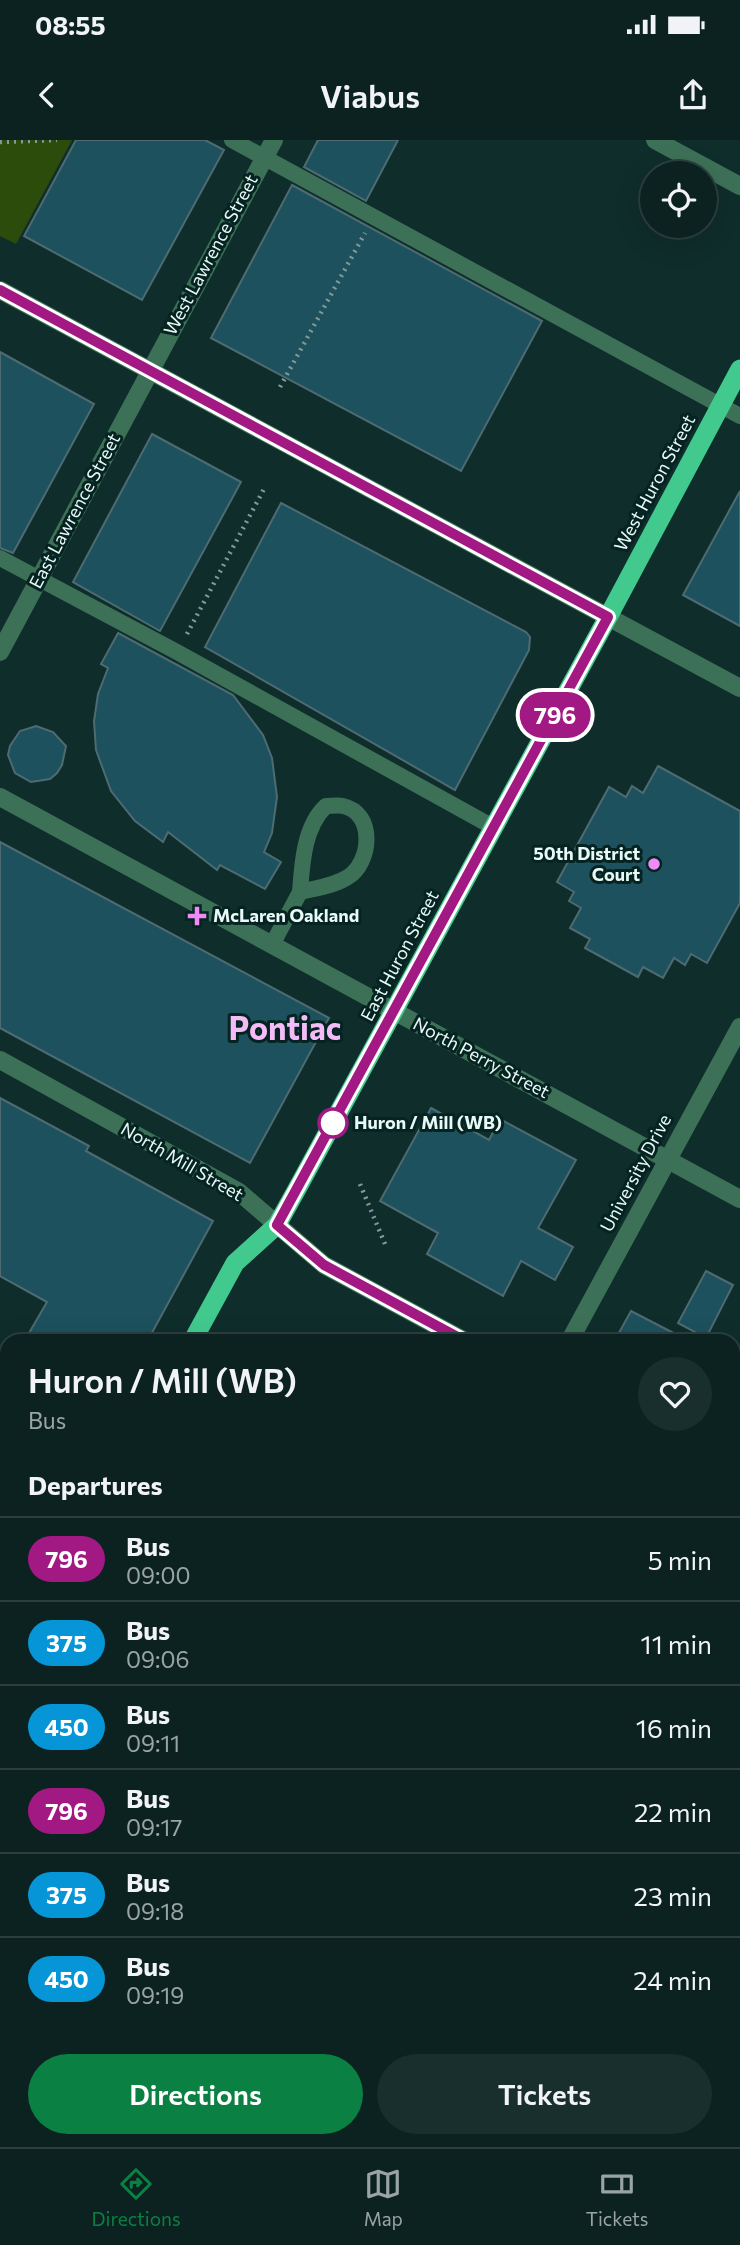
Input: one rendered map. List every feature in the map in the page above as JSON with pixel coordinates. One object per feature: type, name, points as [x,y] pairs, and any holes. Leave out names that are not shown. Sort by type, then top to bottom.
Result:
[{"type":"highway","name":"West Huron Street","points":[[608,617],[740,369]]},
{"type":"highway","name":"East Huron Street","points":[[196,1334],[236,1263],[277,1225],[608,617]]},
{"type":"street","name":"West Lawrence Street","points":[[149,370],[274,140]]},
{"type":"street","points":[[655,140],[740,186]]},
{"type":"street","points":[[0,290],[740,688]]},
{"type":"street","name":"East Lawrence Street","points":[[0,652],[149,370]]},
{"type":"street","name":"North Perry Street","points":[[0,797],[740,1199]]},
{"type":"street","name":"University Drive","points":[[573,1334],[740,1027]]},
{"type":"street","name":"North Mill Street","points":[[0,1060],[239,1192],[324,1265],[452,1334]]},
{"type":"lane","points":[[232,140],[740,416]]},
{"type":"lane","points":[[0,558],[177,652],[493,827]]},
{"type":"lane","points":[[272,945],[300,892],[302,869],[315,817],[326,806],[344,806],[355,812],[363,824],[367,839],[365,854],[359,867],[348,877],[300,892]]},
{"type":"path","points":[[0,142],[57,140]]},
{"type":"path","points":[[280,387],[374,217]]},
{"type":"path","points":[[177,652],[265,487]]},
{"type":"path","points":[[360,1184],[384,1244]]},
{"type":"green space","points":[[0,140],[72,140],[16,244],[0,236]]},
{"type":"building","points":[[76,140],[205,140],[224,150],[142,300],[24,236]]},
{"type":"building","points":[[318,140],[398,140],[366,201],[304,167]]},
{"type":"building","points":[[292,185],[542,321],[461,471],[211,338]]},
{"type":"building","points":[[0,352],[94,404],[13,553],[0,548]]},
{"type":"building","points":[[152,434],[241,482],[160,631],[73,582]]},
{"type":"building","points":[[740,491],[740,626],[683,595]]},
{"type":"building","points":[[281,503],[526,632],[530,637],[529,650],[455,790],[205,647]]},
{"type":"building","points":[[118,633],[233,695],[263,735],[272,758],[277,797],[272,833],[264,852],[281,862],[265,889],[220,865],[217,870],[168,832],[163,842],[135,821],[111,791],[96,750],[94,721],[98,694],[108,668],[101,664]]},
{"type":"building","points":[[36,726],[53,732],[66,746],[62,765],[57,773],[50,779],[31,782],[15,773],[8,755],[10,746],[20,731]]},
{"type":"building","name":"50th District Court","points":[[658,766],[740,811],[740,903],[707,963],[691,954],[685,965],[674,958],[663,978],[643,967],[638,977],[585,948],[590,939],[570,928],[581,908],[569,901],[574,892],[557,882],[609,787],[626,797],[632,786],[643,793]]},
{"type":"building","points":[[0,842],[329,1018],[250,1163],[0,1028]]},
{"type":"building","points":[[0,1098],[89,1146],[86,1151],[213,1221],[151,1334],[28,1334],[47,1302],[0,1276]]},
{"type":"building","points":[[431,1108],[489,1140],[500,1119],[576,1160],[538,1228],[573,1247],[555,1280],[521,1261],[503,1296],[427,1254],[438,1233],[380,1201]]},
{"type":"building","points":[[706,1271],[733,1285],[708,1334],[699,1334],[678,1323]]},
{"type":"building","points":[[631,1311],[675,1334],[618,1334]]},
{"type":"bus line","name":"796","points":[[0,290],[608,617],[277,1225],[324,1265],[452,1334]]},
{"type":"place","name":"50th District Court","points":[[654,864]]},
{"type":"place","name":"McLaren Oakland","points":[[197,916]]},
{"type":"place","name":"Huron / Mill (WB)","points":[[333,1123]]},
{"type":"district","name":"Pontiac","points":[[285,1029]]}]
